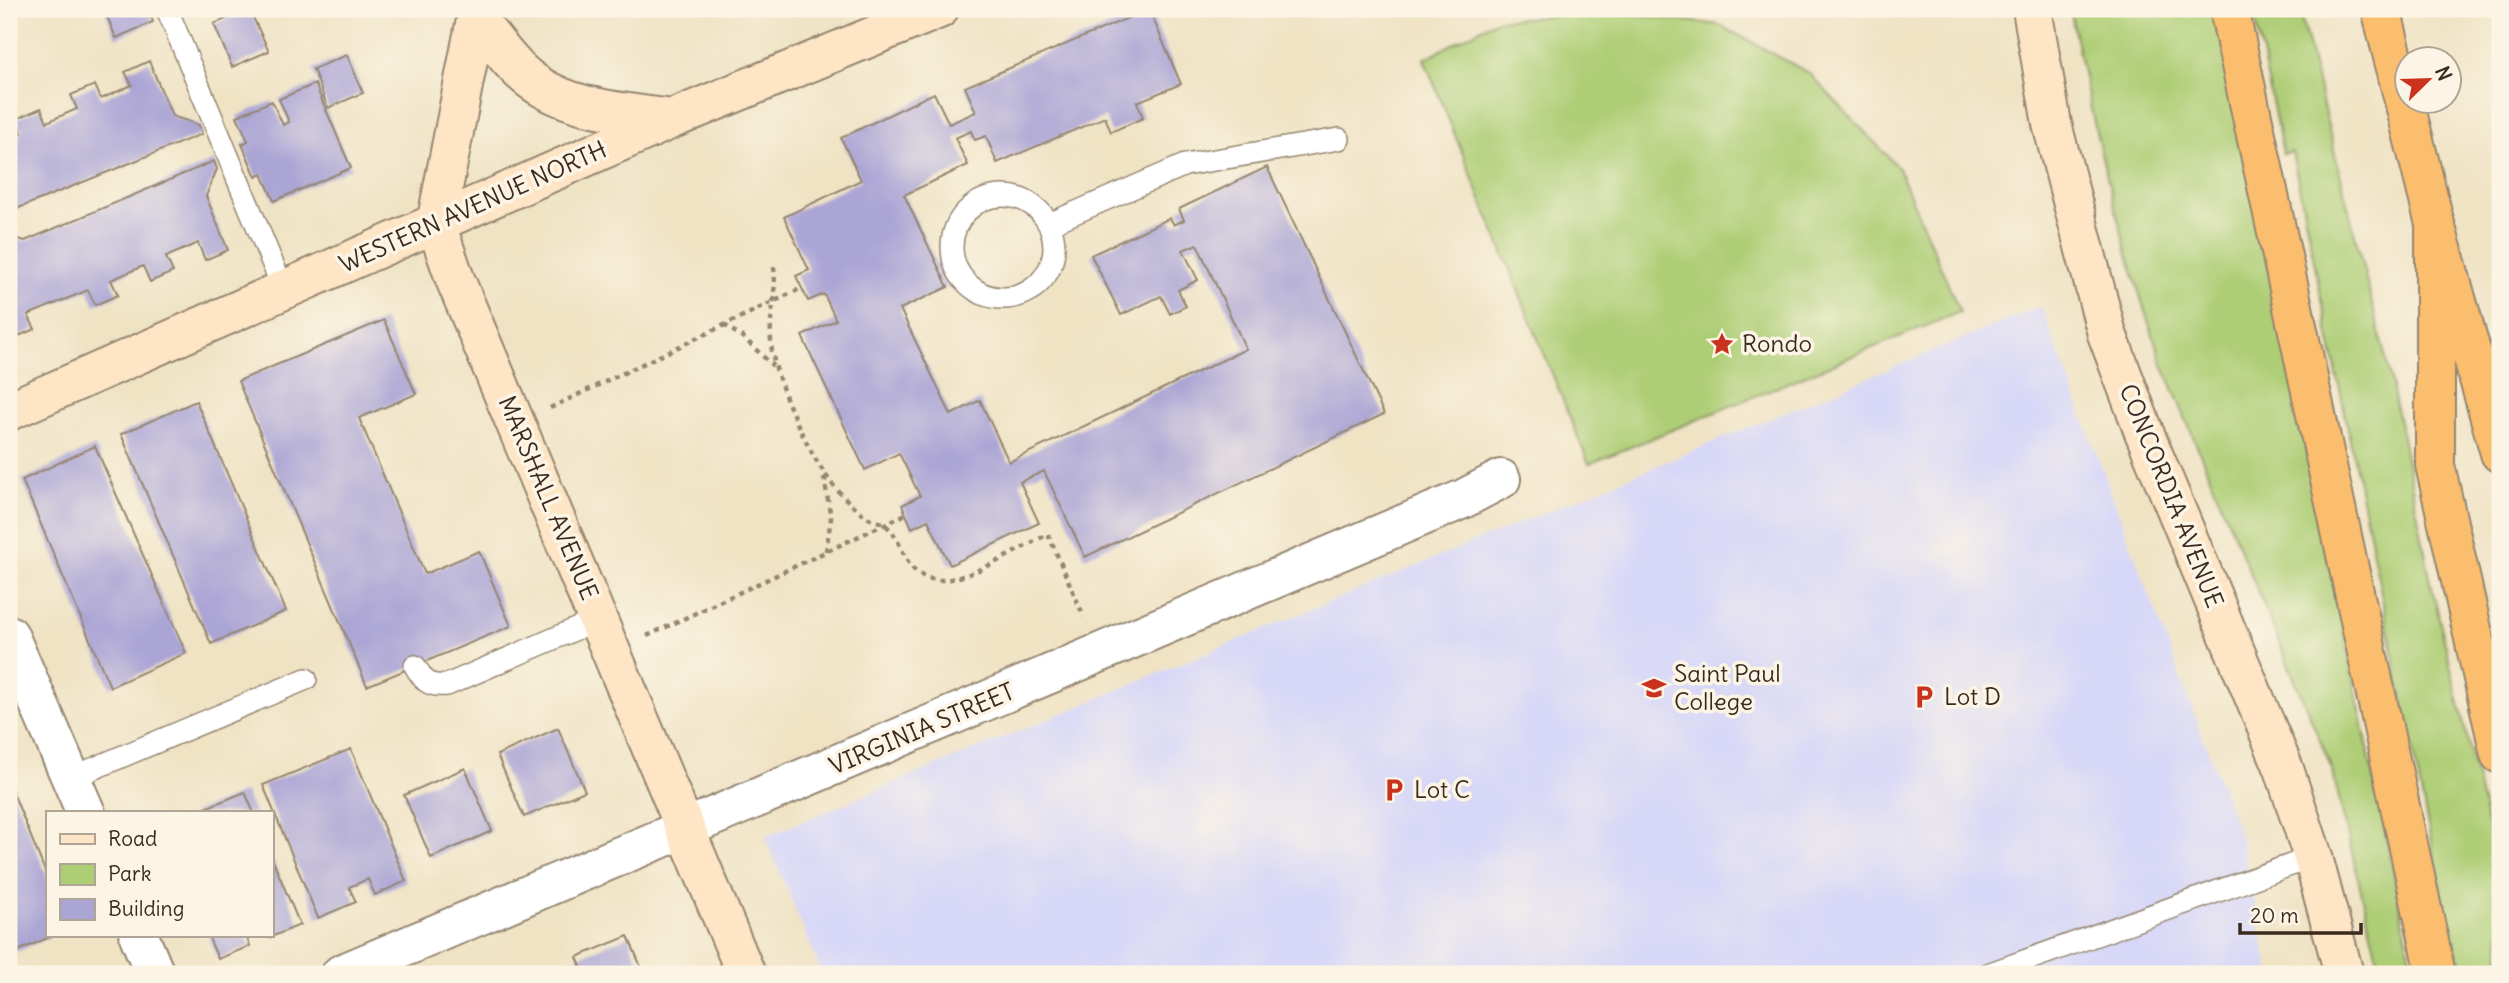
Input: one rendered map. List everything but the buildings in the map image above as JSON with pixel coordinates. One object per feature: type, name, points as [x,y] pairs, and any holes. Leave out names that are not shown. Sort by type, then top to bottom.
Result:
[{"type":"highway","points":[[2229,9],[2269,211],[2435,974]]},
{"type":"highway","points":[[2381,9],[2435,224],[2500,453]]},
{"type":"highway","points":[[2435,224],[2435,465],[2500,754]]},
{"type":"street","name":"WESTERN AVENUE NORTH","points":[[9,411],[672,119],[939,9]]},
{"type":"street","name":"CONCORDIA AVENUE","points":[[2032,9],[2052,124],[2107,334],[2144,432],[2284,769],[2313,857],[2344,974]]},
{"type":"street","points":[[477,14],[521,72],[549,93],[586,106],[672,119]]},
{"type":"street","points":[[436,224],[477,14]]},
{"type":"street","name":"MARSHALL AVENUE","points":[[436,224],[455,279],[746,974]]},
{"type":"street","name":"VIRGINIA STREET","points":[[341,974],[1463,499],[1501,479]]},
{"type":"street","points":[[9,635],[85,811]]},
{"type":"street","points":[[139,937],[155,974]]},
{"type":"lane","points":[[167,9],[284,291]]},
{"type":"lane","points":[[1049,224],[1185,165],[1339,139]]},
{"type":"lane","points":[[995,196],[1018,198],[1040,210],[1049,224],[1055,240],[1054,258],[1047,274],[1036,288],[1020,296],[1003,299],[986,296],[971,287],[959,274],[953,258],[952,240],[966,211],[979,202],[995,196]]},
{"type":"lane","points":[[415,666],[424,681],[434,687],[447,685],[606,636]]},
{"type":"lane","points":[[71,779],[306,679]]},
{"type":"lane","points":[[1988,974],[2313,857]]},
{"type":"path","points":[[774,267],[775,301],[771,325],[774,367],[822,473],[831,518],[826,551]]},
{"type":"path","points":[[516,424],[802,288]]},
{"type":"path","points":[[723,325],[744,338],[774,367]]},
{"type":"path","points":[[822,473],[867,518],[884,524],[914,570],[924,578],[942,580],[962,576],[1048,534],[1100,653]]},
{"type":"path","points":[[606,636],[826,551],[906,514]]},
{"type":"shaded area","name":"Saint Paul College","points":[[2041,306],[2240,836],[2270,974],[822,974],[765,837]]},
{"type":"green space","points":[[2070,9],[2216,9],[2414,974],[2381,974],[2332,769],[2164,367],[2110,190]]},
{"type":"green space","points":[[2253,9],[2299,9],[2389,372],[2433,592],[2500,879],[2500,974],[2458,974],[2292,152],[2283,154]]},
{"type":"green space","points":[[1607,12],[1720,25],[1809,73],[1898,167],[1960,312],[1589,464],[1424,59],[1497,20]]},
{"type":"place","name":"Rondo","points":[[1722,344]]},
{"type":"place","name":"Saint Paul College","points":[[1654,688]]},
{"type":"place","name":"Lot D","points":[[1924,697]]},
{"type":"place","name":"Lot C","points":[[1394,790]]}]
